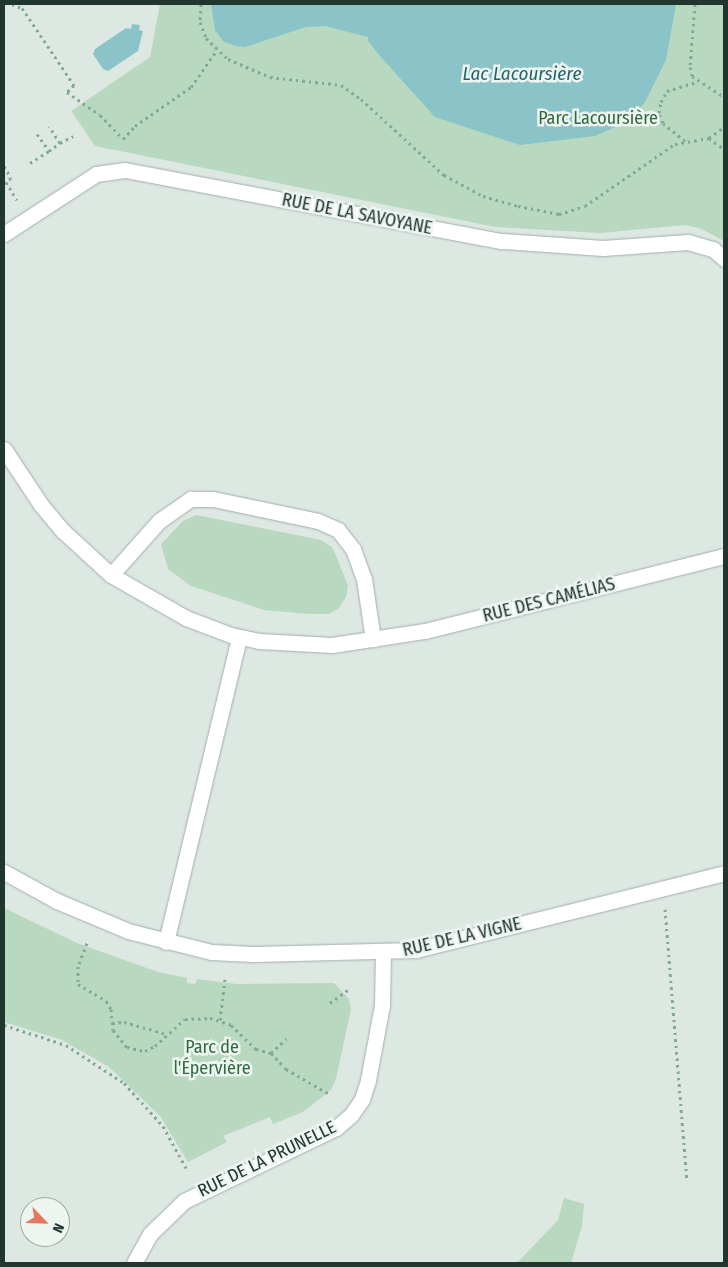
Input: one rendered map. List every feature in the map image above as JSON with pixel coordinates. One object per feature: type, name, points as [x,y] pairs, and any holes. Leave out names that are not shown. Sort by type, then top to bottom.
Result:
[{"type":"street","name":"RUE DE LA SAVOYANE","points":[[4,234],[96,174],[125,170],[486,239],[580,248],[688,242],[713,249],[724,259]]},
{"type":"street","name":"RUE DES CAMÉLIAS","points":[[4,449],[64,532],[111,575],[161,606],[239,638],[310,645],[373,639],[425,631],[724,556]]},
{"type":"street","points":[[111,575],[159,521],[191,499],[213,500],[318,521],[338,530],[353,549],[364,579],[373,639]]},
{"type":"street","points":[[166,942],[239,638]]},
{"type":"street","name":"RUE DE LA VIGNE","points":[[4,872],[100,920],[166,942],[231,954],[383,952],[423,948],[724,873]]},
{"type":"street","name":"RUE DE LA PRUNELLE","points":[[134,1263],[150,1234],[184,1201],[211,1185],[327,1132],[351,1115],[362,1099],[368,1080],[382,1005],[383,952]]},
{"type":"path","points":[[12,4],[22,8],[74,85],[67,92],[100,116],[123,139],[135,126],[191,87],[217,50]]},
{"type":"path","points":[[202,4],[200,22],[206,38],[217,50],[248,70],[270,77],[340,85],[361,98],[444,174],[463,187],[483,196],[544,212],[559,214],[585,206],[645,162],[685,141],[709,138],[724,127]]},
{"type":"path","points":[[694,4],[690,67],[697,81],[724,97]]},
{"type":"path","points":[[685,141],[663,123],[659,113],[661,102],[667,91],[697,81]]},
{"type":"path","points":[[49,126],[60,143]]},
{"type":"path","points":[[37,134],[49,151]]},
{"type":"path","points":[[30,163],[73,136]]},
{"type":"path","points":[[709,138],[724,149]]},
{"type":"path","points":[[4,166],[11,178],[5,183],[16,200]]},
{"type":"path","points":[[666,914],[686,1180]]},
{"type":"path","points":[[87,943],[78,966],[78,984],[106,1002],[119,1039],[136,1051],[155,1046],[185,1018],[197,1016],[220,1020],[231,1025],[256,1049],[270,1053],[286,1069],[331,1095]]},
{"type":"path","points":[[220,1020],[225,979]]},
{"type":"path","points":[[330,1003],[348,990]]},
{"type":"path","points":[[112,1022],[124,1022],[167,1034]]},
{"type":"path","points":[[4,1025],[66,1045],[124,1083],[163,1126],[186,1168]]},
{"type":"path","points":[[270,1053],[286,1039]]},
{"type":"green space","name":"Parc Lacoursière","points":[[160,4],[724,4],[724,241],[702,229],[686,225],[600,233],[495,227],[95,146],[71,111],[150,57]]},
{"type":"green space","points":[[196,515],[321,540],[332,547],[337,558],[348,586],[346,597],[338,609],[329,614],[309,614],[264,610],[191,586],[168,569],[161,544],[183,521]]},
{"type":"green space","name":"Parc de l'Épervière","points":[[4,908],[77,943],[158,972],[187,978],[187,983],[195,984],[197,979],[237,984],[334,983],[349,999],[351,1009],[336,1079],[331,1090],[303,1112],[273,1124],[270,1117],[223,1136],[227,1142],[188,1162],[160,1116],[109,1067],[62,1040],[4,1022]]},
{"type":"green space","points":[[564,1198],[584,1204],[582,1226],[571,1263],[517,1263],[558,1220]]},
{"type":"water","name":"Lac Lacoursière","points":[[211,4],[676,4],[666,60],[645,102],[634,115],[622,124],[595,136],[520,145],[435,117],[380,56],[368,41],[368,37],[325,26],[306,27],[245,47],[236,46],[224,42],[215,30]]},
{"type":"water","points":[[132,24],[140,25],[139,30],[143,31],[138,51],[108,71],[103,69],[93,54],[95,49],[126,28],[131,29]]}]
